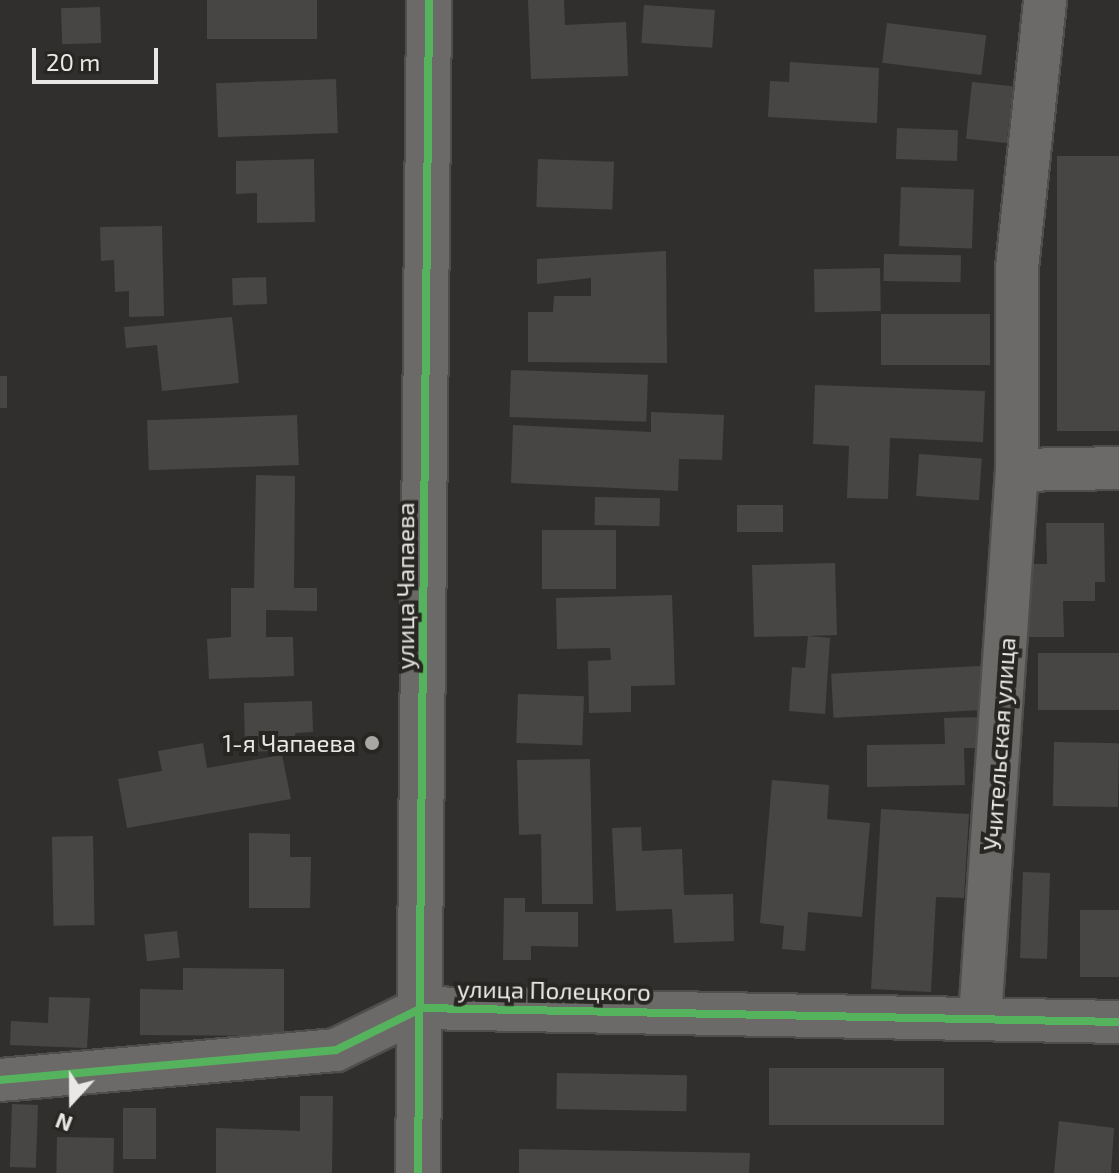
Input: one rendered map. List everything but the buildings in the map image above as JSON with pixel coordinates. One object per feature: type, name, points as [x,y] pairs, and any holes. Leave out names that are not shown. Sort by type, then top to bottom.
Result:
[{"type":"street","name":"улица Чапаева","points":[[418,1173],[422,1008],[429,0]]},
{"type":"street","name":"Учительская улица","points":[[980,1018],[1017,470],[1017,268],[1045,0]]},
{"type":"street","points":[[1017,470],[1119,468]]},
{"type":"street","name":"улица Полецкого","points":[[0,1080],[336,1050],[422,1008],[1119,1022]]},
{"type":"cycle path","points":[[418,1173],[429,0]]},
{"type":"cycle path","points":[[0,1080],[336,1050],[422,1008],[1119,1022]]},
{"type":"place","name":"1-я Чапаева","points":[[372,743]]}]
